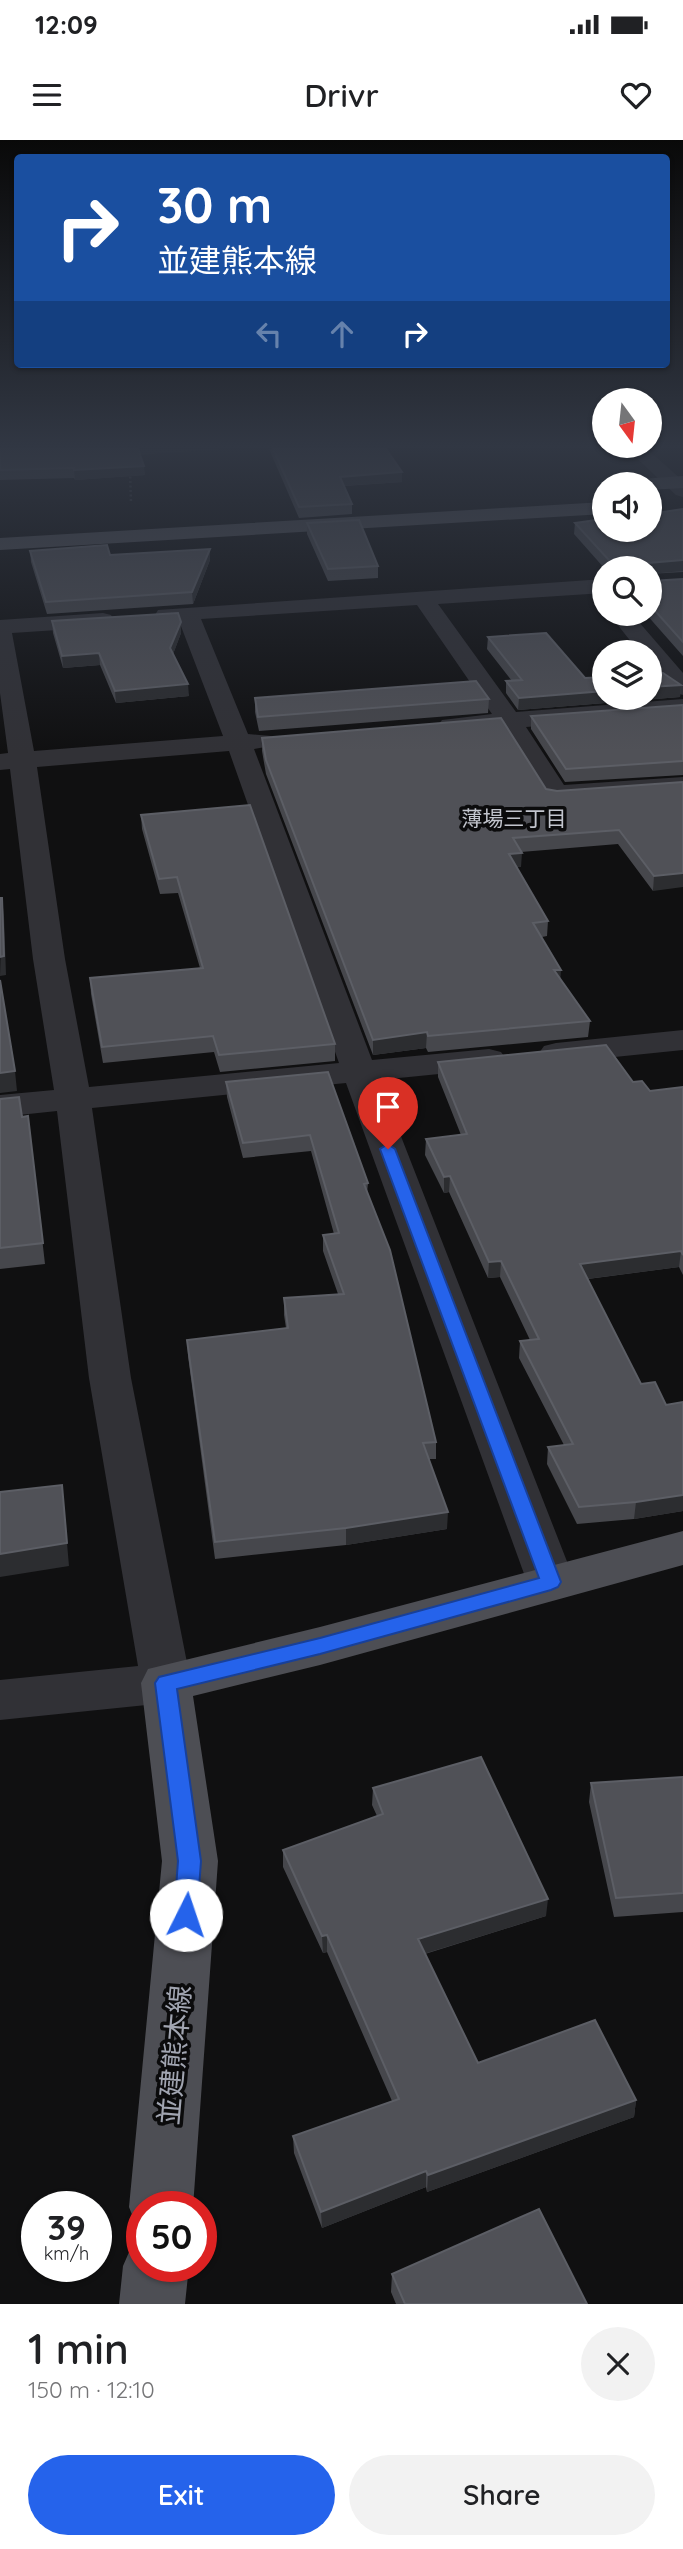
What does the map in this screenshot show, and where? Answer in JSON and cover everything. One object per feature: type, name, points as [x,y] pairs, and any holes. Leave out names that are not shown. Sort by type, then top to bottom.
[{"type":"main road","points":[[166,1683],[320,1646],[683,1548]]},
{"type":"main road","name":"並建熊本線","points":[[163,2191],[190,1861],[166,1683]]},
{"type":"main road","points":[[152,2304],[154,2282]]},
{"type":"street","points":[[148,617],[424,598],[592,590]]},
{"type":"street","points":[[424,598],[509,720],[556,794],[683,785]]},
{"type":"street","points":[[188,614],[239,743],[359,1072],[551,1582]]},
{"type":"street","points":[[0,1700],[166,1683],[110,1378],[73,1098],[11,761],[0,628],[121,618]]},
{"type":"street","points":[[630,626],[683,688]]},
{"type":"street","points":[[428,727],[683,707]]},
{"type":"street","points":[[11,761],[293,738]]},
{"type":"street","points":[[0,1106],[683,1040]]},
{"type":"building","points":[[108,550],[110,555],[210,550],[192,592],[46,602],[30,551]]},
{"type":"building","points":[[319,550],[371,550],[378,566],[328,569]]},
{"type":"building","points":[[600,550],[683,550],[683,560],[662,562],[662,556],[605,556]]},
{"type":"building","points":[[683,579],[683,642],[662,619],[662,580]]},
{"type":"building","points":[[178,613],[181,622],[170,648],[188,684],[115,691],[99,653],[62,656],[52,621]]},
{"type":"building","points":[[546,633],[585,678],[592,678],[592,692],[519,698],[506,681],[522,680],[488,637]]},
{"type":"building","points":[[663,673],[681,685],[662,686]]},
{"type":"building","points":[[476,681],[489,699],[258,717],[255,698]]},
{"type":"building","points":[[683,705],[683,761],[566,769],[531,716],[614,710],[662,710],[662,707]]},
{"type":"building","points":[[501,718],[546,789],[557,791],[683,782],[683,873],[654,876],[619,830],[513,838],[522,853],[509,854],[548,921],[533,923],[561,970],[554,970],[590,1021],[428,1036],[427,1032],[373,1040],[266,760],[262,738]]},
{"type":"building","points":[[250,805],[335,1044],[219,1055],[213,1036],[102,1047],[90,978],[203,968],[177,877],[159,879],[141,815]]},
{"type":"building","points":[[0,898],[4,956],[0,957]]},
{"type":"building","points":[[0,980],[15,1071],[0,1073]]},
{"type":"building","points":[[606,1045],[633,1082],[642,1081],[650,1091],[683,1087],[683,1255],[681,1251],[580,1264],[641,1384],[655,1382],[666,1405],[683,1402],[683,1495],[579,1507],[548,1447],[573,1444],[520,1341],[539,1339],[501,1261],[489,1262],[450,1176],[444,1177],[426,1139],[467,1134],[438,1062]]},
{"type":"building","points":[[328,1072],[368,1183],[364,1184],[390,1250],[436,1442],[423,1443],[448,1512],[346,1528],[215,1542],[187,1340],[288,1328],[284,1298],[344,1294],[323,1235],[339,1233],[310,1135],[243,1143],[226,1082]]},
{"type":"building","points":[[19,1097],[22,1117],[28,1116],[43,1243],[0,1248],[0,1099]]},
{"type":"building","points":[[62,1485],[67,1543],[0,1554],[0,1492]]},
{"type":"building","points":[[481,1757],[548,1899],[418,1939],[478,2063],[595,2020],[636,2100],[428,2175],[426,2171],[321,2212],[293,2136],[399,2099],[327,1935],[322,1936],[283,1850],[383,1814],[373,1788]]},
{"type":"building","points":[[683,1777],[683,1893],[616,1898],[591,1783]]},
{"type":"building","points":[[539,2209],[587,2304],[405,2304],[392,2274]]},
{"type":"district","name":"薄場三丁目","points":[[514,818]]},
{"type":"route","points":[[186,1915],[190,1861],[166,1683],[320,1646],[551,1582],[388,1149]]}]
